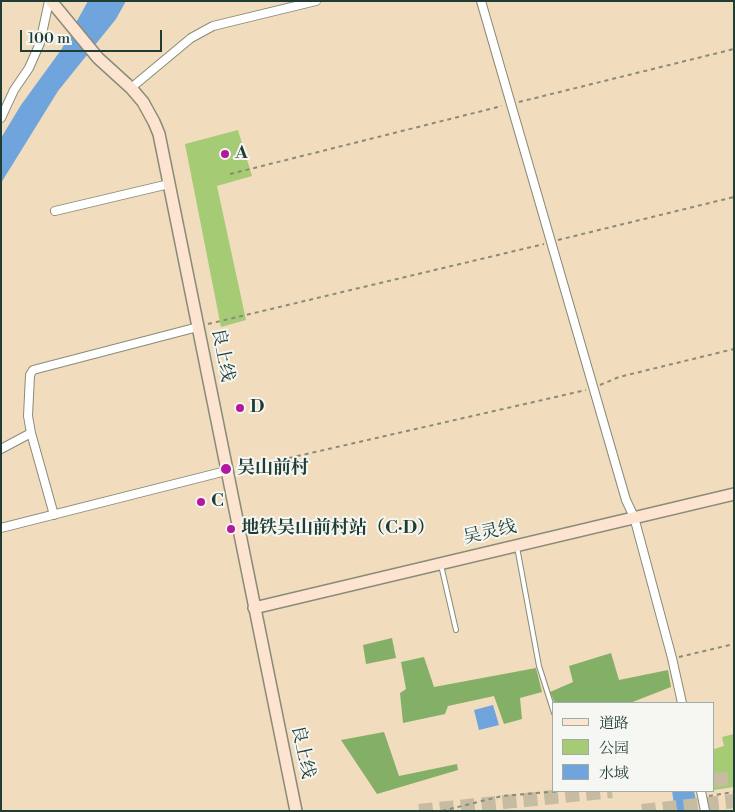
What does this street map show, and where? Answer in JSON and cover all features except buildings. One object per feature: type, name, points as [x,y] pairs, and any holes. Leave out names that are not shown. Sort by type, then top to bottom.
[{"type":"street","name":"良上线","points":[[49,1],[93,52],[143,102],[159,134],[296,811]]},
{"type":"street","points":[[1,118],[14,90],[29,68],[40,43],[49,1]]},
{"type":"street","points":[[131,88],[191,38],[213,26],[316,1]]},
{"type":"street","points":[[480,1],[626,500],[634,517],[672,658],[682,702]]},
{"type":"street","points":[[55,211],[169,184]]},
{"type":"street","points":[[54,515],[28,416],[30,375],[33,370],[198,327]]},
{"type":"street","points":[[1,449],[31,433]]},
{"type":"street","points":[[1,528],[226,470]]},
{"type":"street","name":"吴灵线","points":[[254,608],[734,494]]},
{"type":"street","points":[[701,794],[704,811]]},
{"type":"lane","points":[[517,545],[539,666],[552,707]]},
{"type":"lane","points":[[440,563],[456,630]]},
{"type":"path","points":[[230,174],[734,49]]},
{"type":"path","points":[[198,327],[734,197]]},
{"type":"path","points":[[289,458],[593,388],[619,377],[734,349]]},
{"type":"path","points":[[672,658],[734,644]]},
{"type":"path","points":[[442,811],[502,796],[552,792]]},
{"type":"path","points":[[701,794],[734,792]]},
{"type":"green space","points":[[238,130],[252,176],[217,186],[246,320],[221,327],[185,144]]},
{"type":"green space","points":[[392,638],[396,658],[366,664],[363,645]]},
{"type":"green space","points":[[611,653],[619,680],[668,670],[671,687],[633,702],[555,702],[550,692],[573,682],[569,666]]},
{"type":"green space","points":[[424,657],[434,687],[536,668],[542,692],[520,698],[522,719],[504,724],[494,696],[448,706],[445,714],[403,723],[400,693],[406,689],[401,662]]},
{"type":"green space","points":[[384,732],[399,776],[457,764],[458,770],[377,794],[341,740]]},
{"type":"green space","points":[[734,734],[734,787],[715,790],[715,749],[724,746],[722,737]]},
{"type":"water","points":[[88,1],[126,1],[116,19],[58,91],[1,183],[1,138],[21,105],[61,50]]},
{"type":"water","points":[[493,705],[499,725],[479,730],[474,710]]},
{"type":"water","points":[[672,792],[694,792],[698,810],[675,811]]},
{"type":"tunnel","points":[[715,780],[734,778]]},
{"type":"tunnel","points":[[419,811],[602,792]]},
{"type":"tunnel","points":[[642,811],[734,801]]},
{"type":"place","name":"A","points":[[225,154]]},
{"type":"place","name":"D","points":[[240,408]]},
{"type":"place","name":"吴山前村","points":[[226,469]]},
{"type":"place","name":"C","points":[[201,502]]},
{"type":"place","name":"地铁吴山前村站（C·D）","points":[[231,529]]}]
